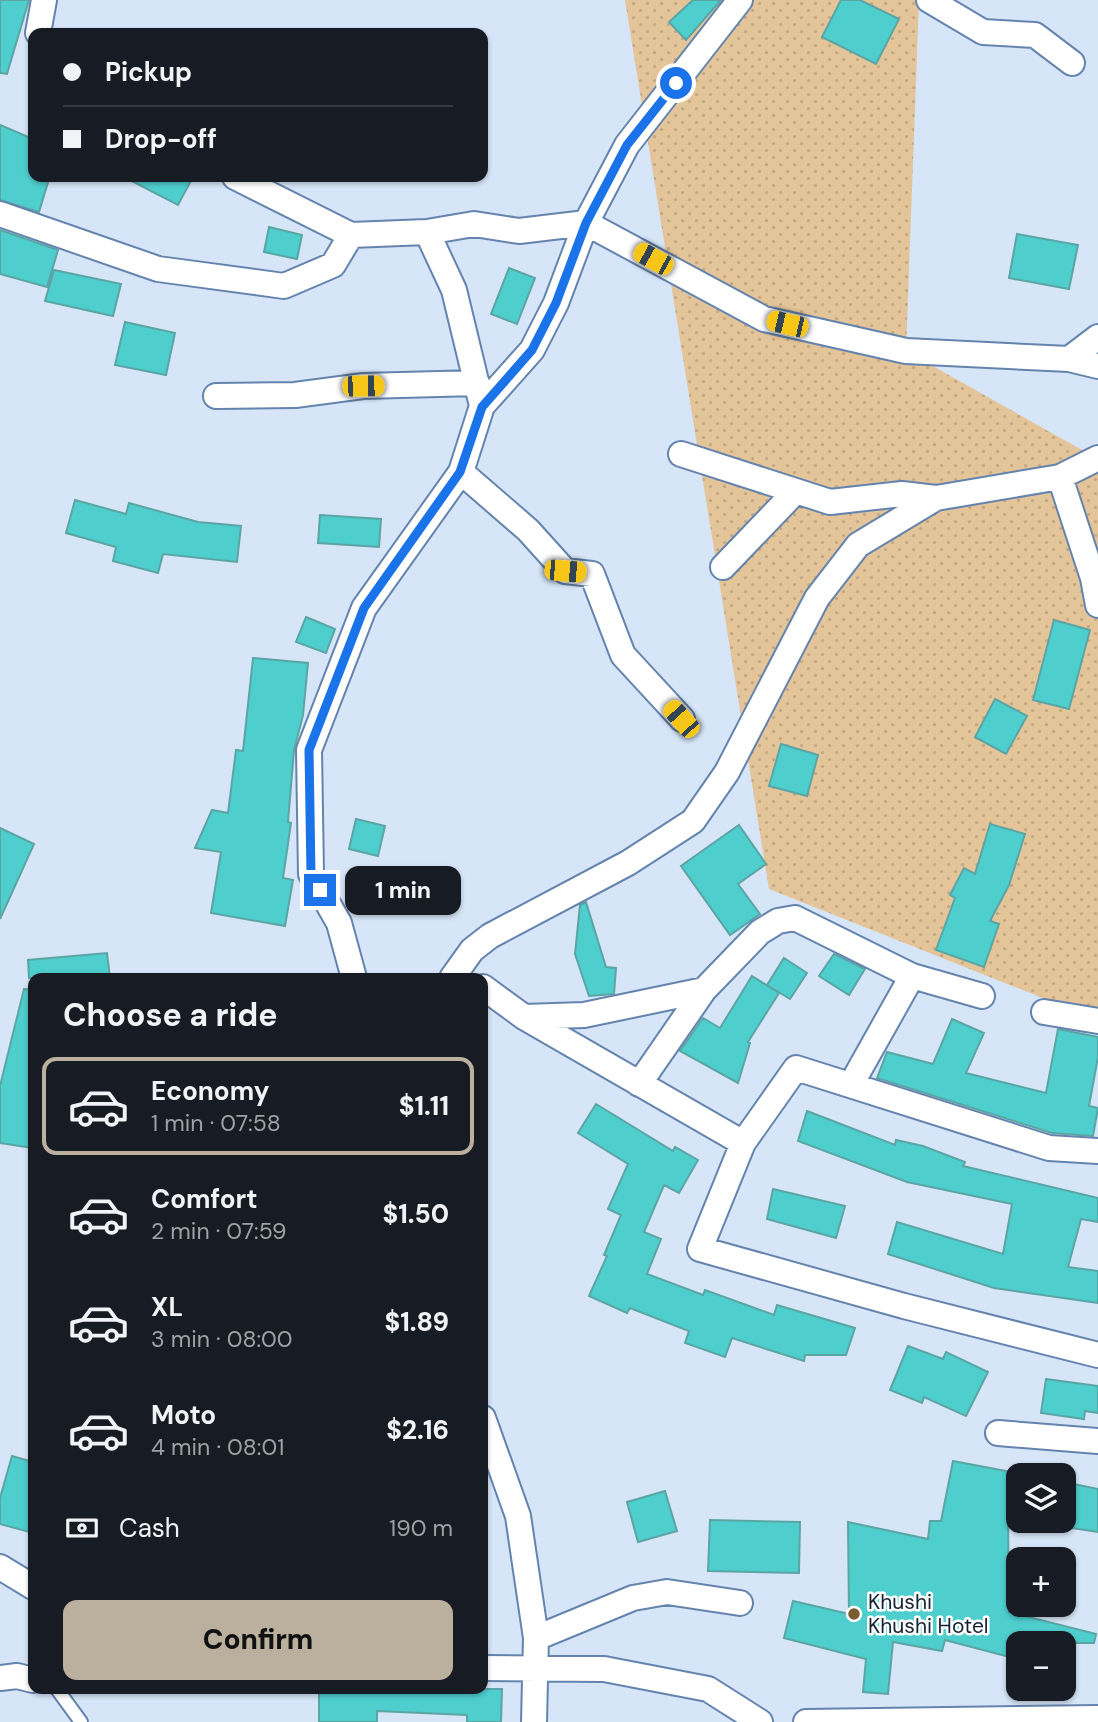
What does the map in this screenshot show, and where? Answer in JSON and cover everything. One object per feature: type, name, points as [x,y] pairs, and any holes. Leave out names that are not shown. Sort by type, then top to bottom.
[{"type":"street","points":[[39,28],[44,0]]},
{"type":"street","points":[[216,396],[295,395],[363,386],[479,395],[532,350],[556,303],[586,223],[627,145],[740,0]]},
{"type":"street","points":[[929,0],[984,32],[1035,35],[1072,63]]},
{"type":"street","points":[[245,182],[351,235],[427,232],[474,224],[519,231],[586,223],[764,319],[906,351],[1069,359],[1098,366]]},
{"type":"street","points":[[0,214],[158,269],[284,286],[333,265],[351,235]]},
{"type":"street","points":[[353,973],[339,923],[311,874],[309,750],[364,608],[460,472],[479,395],[454,290],[427,232]]},
{"type":"street","points":[[1069,359],[1098,337]]},
{"type":"street","points":[[681,454],[830,502],[902,494],[936,498],[1060,477],[1098,458]]},
{"type":"street","points":[[460,472],[528,530],[565,571],[592,574],[623,655],[681,719]]},
{"type":"street","points":[[1060,477],[1093,578],[1098,605]]},
{"type":"street","points":[[723,567],[795,492]]},
{"type":"street","points":[[462,973],[472,950],[490,936],[628,863],[693,821],[727,772],[817,598],[858,545],[936,498]]},
{"type":"street","points":[[639,1084],[704,990],[760,932],[778,922],[795,918],[912,976],[982,996]]},
{"type":"street","points":[[854,1086],[857,1074],[912,976]]},
{"type":"street","points":[[524,1017],[584,1015],[704,990]]},
{"type":"street","points":[[488,991],[524,1017],[743,1143]]},
{"type":"street","points":[[1044,1012],[1098,1021]]},
{"type":"street","points":[[1098,1151],[1049,1148],[796,1068],[743,1143],[700,1249],[904,1306],[1098,1355]]},
{"type":"street","points":[[488,1432],[518,1516],[536,1638],[534,1722]]},
{"type":"street","points":[[998,1433],[1098,1441]]},
{"type":"street","points":[[0,1567],[28,1584]]},
{"type":"street","points":[[536,1638],[633,1598],[667,1592],[740,1604]]},
{"type":"street","points":[[488,1668],[604,1668],[708,1689],[760,1722]]},
{"type":"street","points":[[0,1678],[17,1676],[28,1679]]},
{"type":"street","points":[[806,1722],[1098,1718]]},
{"type":"lane","points":[[61,1694],[81,1722]]},
{"type":"shaded area","points":[[625,0],[919,0],[906,351],[1098,459],[1098,1020],[769,889]]},
{"type":"building","points":[[0,0],[29,0],[7,74],[0,73]]},
{"type":"building","points":[[693,0],[721,0],[686,40],[669,22]]},
{"type":"building","points":[[841,0],[860,0],[899,19],[876,64],[822,37]]},
{"type":"building","points":[[0,125],[28,137],[28,182],[48,182],[39,212],[0,200]]},
{"type":"building","points":[[134,182],[190,182],[178,205]]},
{"type":"building","points":[[269,227],[302,235],[297,259],[264,252]]},
{"type":"building","points":[[0,230],[58,250],[47,287],[0,274]]},
{"type":"building","points":[[1017,234],[1078,245],[1069,289],[1009,278]]},
{"type":"building","points":[[509,268],[535,278],[517,324],[491,314]]},
{"type":"building","points":[[54,270],[121,284],[113,316],[45,301]]},
{"type":"building","points":[[125,322],[175,333],[166,375],[115,365]]},
{"type":"building","points":[[75,500],[126,514],[129,503],[198,522],[241,526],[237,562],[163,554],[158,573],[113,561],[116,547],[66,533]]},
{"type":"building","points":[[320,515],[381,519],[379,547],[318,543]]},
{"type":"building","points":[[306,617],[335,629],[326,653],[296,642]]},
{"type":"building","points":[[1054,620],[1090,630],[1069,709],[1033,700]]},
{"type":"building","points":[[253,658],[308,663],[303,715],[294,750],[288,822],[291,823],[283,878],[293,880],[285,926],[211,913],[221,852],[195,848],[212,810],[228,813],[236,750],[243,751]]},
{"type":"building","points":[[995,699],[1027,716],[1006,754],[975,737]]},
{"type":"building","points":[[781,744],[818,755],[807,796],[769,786]]},
{"type":"building","points":[[356,819],[385,826],[378,856],[349,849]]},
{"type":"building","points":[[990,824],[1025,834],[1009,885],[990,921],[999,924],[984,967],[936,950],[955,898],[950,895],[964,868],[975,874]]},
{"type":"building","points":[[739,825],[766,864],[738,884],[760,914],[730,935],[681,866]]},
{"type":"building","points":[[0,828],[34,844],[0,919]]},
{"type":"building","points":[[586,902],[606,967],[616,968],[614,994],[589,996],[575,954],[580,905]]},
{"type":"building","points":[[107,953],[109,973],[29,973],[28,960]]},
{"type":"building","points":[[834,954],[865,969],[849,995],[819,976]]},
{"type":"building","points":[[784,958],[807,973],[790,999],[767,985]]},
{"type":"building","points":[[752,976],[779,993],[748,1042],[750,1043],[738,1083],[680,1051],[703,1018],[720,1028]]},
{"type":"building","points":[[24,989],[28,989],[28,1147],[0,1143],[0,1086]]},
{"type":"building","points":[[952,1019],[984,1033],[966,1073],[1046,1093],[1058,1029],[1098,1037],[1098,1057],[1089,1106],[1098,1108],[1093,1136],[1052,1133],[877,1078],[887,1052],[933,1064]]},
{"type":"building","points":[[596,1104],[673,1151],[675,1147],[698,1160],[679,1193],[664,1185],[644,1232],[661,1239],[647,1274],[703,1295],[705,1290],[774,1315],[777,1305],[855,1328],[846,1355],[805,1355],[804,1361],[732,1338],[725,1357],[685,1343],[689,1331],[630,1308],[627,1313],[589,1296],[621,1215],[608,1209],[628,1164],[578,1133]]},
{"type":"building","points":[[807,1111],[895,1145],[896,1140],[923,1146],[965,1162],[963,1166],[1098,1198],[1098,1222],[1081,1219],[1068,1267],[1098,1271],[1098,1303],[994,1288],[888,1254],[897,1222],[1003,1254],[1012,1204],[907,1182],[798,1141]]},
{"type":"building","points":[[773,1189],[845,1206],[836,1238],[767,1219]]},
{"type":"building","points":[[908,1346],[943,1359],[946,1352],[988,1372],[966,1416],[924,1397],[922,1403],[890,1390]]},
{"type":"building","points":[[1046,1379],[1098,1386],[1098,1413],[1085,1411],[1084,1419],[1041,1413]]},
{"type":"building","points":[[12,1456],[28,1461],[28,1532],[0,1524],[0,1498]]},
{"type":"building","points":[[953,1461],[1006,1471],[1008,1547],[1006,1547],[1006,1617],[1029,1617],[1096,1634],[1094,1643],[1076,1643],[1076,1631],[1006,1631],[1006,1656],[945,1640],[942,1651],[893,1642],[888,1694],[863,1692],[866,1659],[784,1638],[793,1601],[849,1614],[848,1522],[928,1539],[930,1521],[941,1521]]},
{"type":"building","points":[[1076,1484],[1098,1489],[1098,1532],[1076,1529]]},
{"type":"building","points":[[665,1491],[677,1531],[638,1542],[627,1502]]},
{"type":"building","points":[[710,1520],[800,1522],[799,1573],[708,1571]]},
{"type":"building","points":[[488,1689],[502,1689],[501,1722],[467,1722],[467,1715],[377,1711],[377,1722],[319,1722],[319,1694],[488,1694]]},
{"type":"place","name":"Khushi Khushi Hotel","points":[[854,1614]]},
{"type":"route","points":[[320,890],[311,874],[309,750],[364,608],[460,472],[482,407],[532,350],[556,303],[586,223],[627,145],[676,83]]}]
